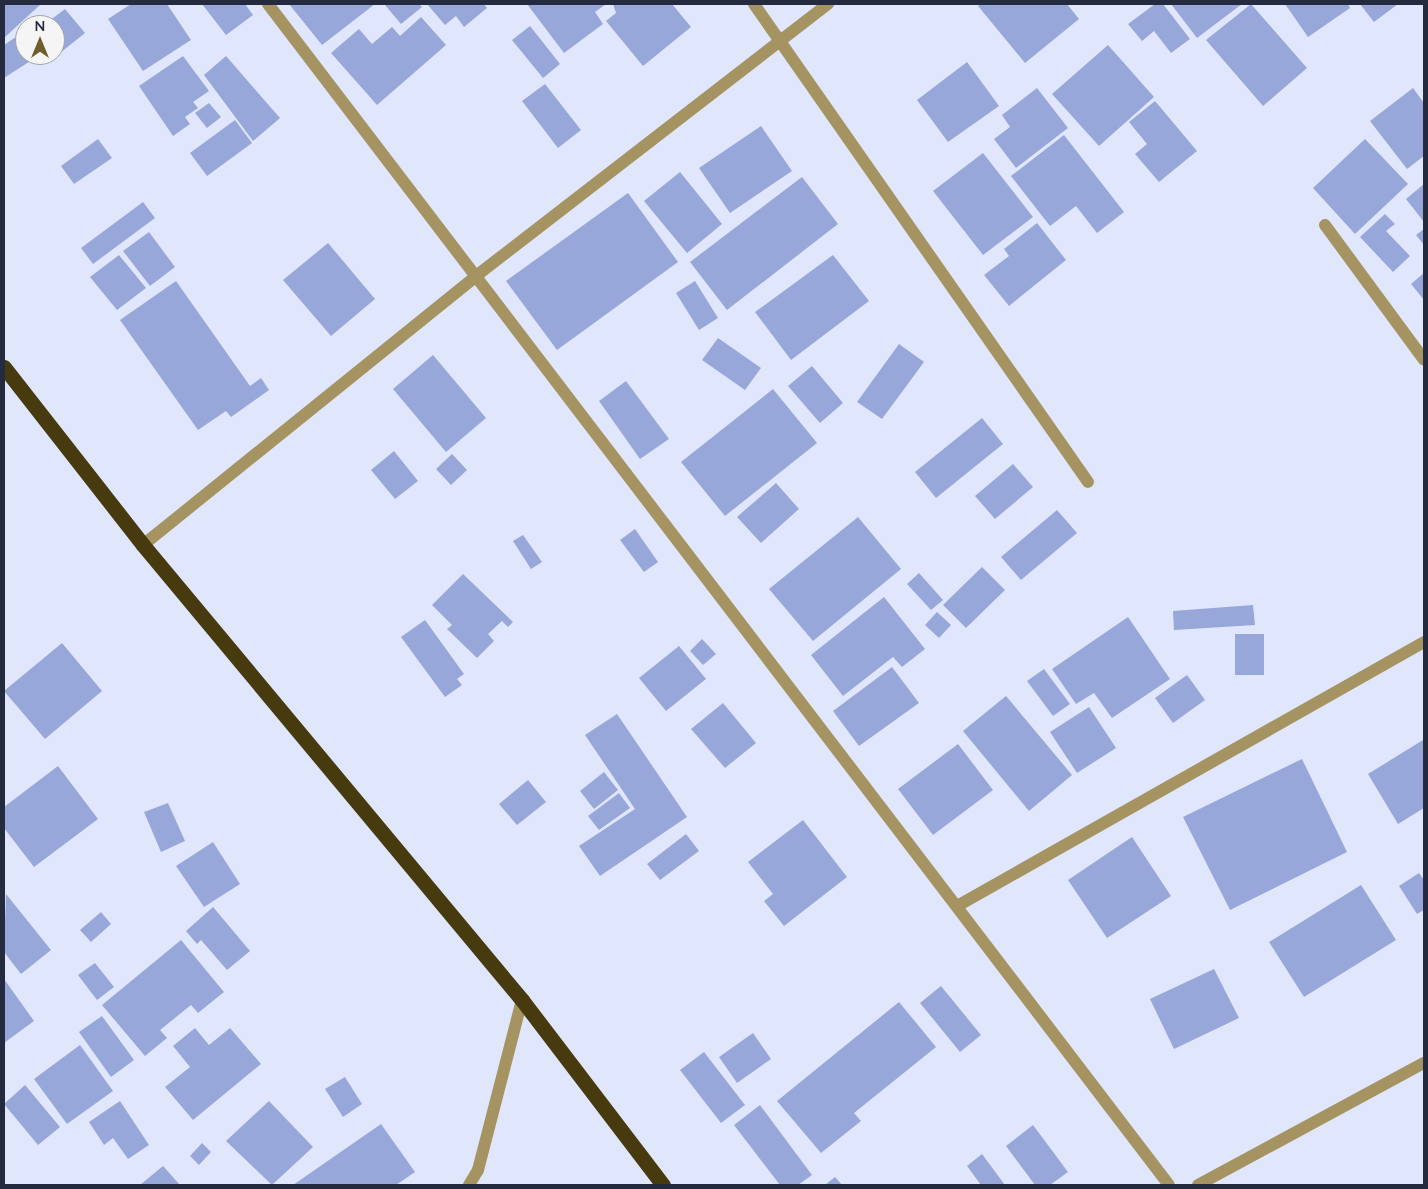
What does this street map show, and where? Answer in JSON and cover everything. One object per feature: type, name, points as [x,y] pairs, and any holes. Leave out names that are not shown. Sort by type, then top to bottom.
[{"type":"highway","points":[[4,367],[143,545],[522,1000],[663,1185]]},
{"type":"street","points":[[268,4],[959,905],[1169,1185]]},
{"type":"street","points":[[754,4],[1088,482]]},
{"type":"street","points":[[143,545],[476,276],[780,39],[828,4]]},
{"type":"street","points":[[1325,225],[1424,360]]},
{"type":"street","points":[[959,905],[1424,642]]},
{"type":"street","points":[[469,1185],[478,1170],[522,1000]]},
{"type":"street","points":[[1198,1185],[1424,1063]]},
{"type":"building","points":[[4,4],[41,4],[29,15],[15,15],[15,28],[4,38]]},
{"type":"building","points":[[131,4],[167,4],[191,40],[143,71],[108,19]]},
{"type":"building","points":[[202,4],[245,4],[253,15],[226,35]]},
{"type":"building","points":[[289,4],[375,4],[322,45]]},
{"type":"building","points":[[419,4],[422,7],[401,24],[385,5]]},
{"type":"building","points":[[427,4],[484,4],[487,8],[464,27],[456,16],[445,25]]},
{"type":"building","points":[[527,4],[606,4],[595,12],[603,24],[564,53]]},
{"type":"building","points":[[613,4],[672,4],[691,27],[643,66],[606,21],[616,13]]},
{"type":"building","points":[[981,4],[1067,4],[1079,19],[1025,63],[978,6]]},
{"type":"building","points":[[1155,4],[1163,4],[1190,39],[1171,53],[1154,31],[1142,41],[1128,24]]},
{"type":"building","points":[[1171,4],[1242,4],[1197,38]]},
{"type":"building","points":[[1251,4],[1307,68],[1263,106],[1206,40]]},
{"type":"building","points":[[1285,4],[1348,4],[1350,8],[1308,37]]},
{"type":"building","points":[[1360,4],[1398,4],[1374,22]]},
{"type":"building","points":[[65,9],[85,33],[65,49],[65,15],[57,15]]},
{"type":"building","points":[[421,17],[446,45],[377,105],[331,53],[359,29],[372,44],[392,27],[400,36]]},
{"type":"building","points":[[530,26],[560,64],[543,78],[512,40]]},
{"type":"building","points":[[15,38],[15,65],[24,65],[4,78],[4,45]]},
{"type":"building","points":[[1108,45],[1154,97],[1099,146],[1052,94]]},
{"type":"building","points":[[183,56],[209,91],[193,102],[198,108],[185,117],[190,124],[173,136],[139,86]]},
{"type":"building","points":[[226,56],[280,118],[253,141],[204,75]]},
{"type":"building","points":[[967,62],[999,106],[948,142],[917,100]]},
{"type":"building","points":[[545,84],[581,130],[558,148],[522,101]]},
{"type":"building","points":[[1037,88],[1068,128],[1016,168],[994,139],[1010,127],[1002,115]]},
{"type":"building","points":[[1413,88],[1424,103],[1424,156],[1407,169],[1370,121]]},
{"type":"building","points":[[1155,101],[1197,151],[1159,182],[1135,154],[1147,144],[1129,122]]},
{"type":"building","points":[[209,103],[221,117],[207,128],[195,113]]},
{"type":"building","points":[[235,120],[252,143],[207,176],[190,153]]},
{"type":"building","points":[[761,126],[792,171],[730,213],[699,168]]},
{"type":"building","points":[[1064,135],[1124,212],[1097,233],[1076,206],[1050,226],[1011,176]]},
{"type":"building","points":[[98,139],[112,158],[74,184],[61,166]]},
{"type":"building","points":[[1365,139],[1408,184],[1355,234],[1313,188]]},
{"type":"building","points":[[983,153],[1033,217],[983,255],[933,191]]},
{"type":"building","points":[[680,172],[722,224],[687,253],[644,201]]},
{"type":"building","points":[[802,177],[838,224],[727,310],[690,262]]},
{"type":"building","points":[[1424,184],[1424,222],[1406,199]]},
{"type":"building","points":[[628,193],[678,262],[557,350],[506,281]]},
{"type":"building","points":[[143,202],[155,218],[93,264],[81,248]]},
{"type":"building","points":[[1385,214],[1395,224],[1386,231],[1410,256],[1393,272],[1360,237]]},
{"type":"building","points":[[1037,223],[1066,260],[1009,306],[984,275],[1009,256],[1004,249]]},
{"type":"building","points":[[1424,229],[1424,245],[1416,235]]},
{"type":"building","points":[[149,232],[175,267],[150,286],[123,251]]},
{"type":"building","points":[[328,243],[375,299],[331,336],[283,280]]},
{"type":"building","points":[[119,255],[146,288],[117,310],[90,277]]},
{"type":"building","points":[[833,255],[869,301],[791,360],[755,312]]},
{"type":"building","points":[[1424,273],[1424,300],[1411,284]]},
{"type":"building","points":[[176,281],[250,386],[261,378],[269,390],[231,417],[226,411],[198,430],[120,320]]},
{"type":"building","points":[[695,281],[718,318],[699,330],[676,293]]},
{"type":"building","points":[[718,338],[761,368],[745,390],[702,360]]},
{"type":"building","points":[[899,344],[924,362],[882,419],[857,402]]},
{"type":"building","points":[[433,355],[486,418],[446,452],[393,389]]},
{"type":"building","points":[[812,366],[843,403],[820,423],[788,386]]},
{"type":"building","points":[[626,381],[669,439],[640,459],[599,401]]},
{"type":"building","points":[[773,389],[817,443],[725,516],[681,462]]},
{"type":"building","points":[[982,418],[1003,444],[936,498],[915,472]]},
{"type":"building","points":[[394,451],[418,481],[395,499],[371,470]]},
{"type":"building","points":[[452,454],[467,470],[451,485],[436,469]]},
{"type":"building","points":[[1013,464],[1033,487],[995,519],[975,496]]},
{"type":"building","points":[[776,483],[799,509],[761,543],[737,517]]},
{"type":"building","points":[[1057,510],[1077,533],[1021,580],[1001,557]]},
{"type":"building","points":[[858,517],[901,569],[813,641],[769,589]]},
{"type":"building","points":[[635,529],[658,562],[644,572],[620,540]]},
{"type":"building","points":[[523,535],[542,562],[531,569],[513,541]]},
{"type":"building","points":[[982,567],[1005,590],[966,628],[943,605]]},
{"type":"building","points":[[919,573],[943,600],[931,610],[907,584]]},
{"type":"building","points":[[463,574],[513,622],[508,627],[502,621],[488,634],[494,641],[477,658],[447,629],[452,625],[432,605]]},
{"type":"building","points":[[884,597],[925,649],[902,667],[893,657],[843,696],[811,655]]},
{"type":"building","points":[[1253,605],[1255,625],[1174,630],[1173,611]]},
{"type":"building","points":[[937,612],[951,625],[939,638],[925,625]]},
{"type":"building","points":[[1128,617],[1170,679],[1112,718],[1094,693],[1076,704],[1052,669]]},
{"type":"building","points":[[425,620],[464,674],[457,679],[462,685],[445,697],[401,637]]},
{"type":"building","points":[[1235,634],[1264,634],[1264,675],[1235,675]]},
{"type":"building","points":[[702,639],[716,654],[703,665],[690,651]]},
{"type":"building","points":[[62,643],[102,691],[45,739],[4,691]]},
{"type":"building","points":[[679,646],[706,679],[666,711],[639,678]]},
{"type":"building","points":[[892,667],[919,703],[859,746],[833,711]]},
{"type":"building","points":[[1044,669],[1070,704],[1053,716],[1027,681]]},
{"type":"building","points":[[1187,675],[1205,700],[1173,723],[1155,698]]},
{"type":"building","points":[[1006,696],[1072,775],[1029,811],[963,731]]},
{"type":"building","points":[[723,703],[756,743],[725,768],[691,729]]},
{"type":"building","points":[[1089,707],[1116,748],[1077,773],[1050,732]]},
{"type":"building","points":[[617,714],[687,817],[600,876],[579,846],[635,809],[585,735]]},
{"type":"building","points":[[1423,740],[1424,808],[1398,824],[1368,774]]},
{"type":"building","points":[[958,744],[993,790],[933,835],[898,789]]},
{"type":"building","points":[[1302,759],[1347,852],[1230,910],[1183,817]]},
{"type":"building","points":[[58,766],[98,819],[34,867],[4,828],[4,807]]},
{"type":"building","points":[[604,772],[618,790],[594,809],[580,791]]},
{"type":"building","points":[[528,780],[546,802],[517,825],[499,804]]},
{"type":"building","points":[[619,793],[630,808],[599,830],[588,816]]},
{"type":"building","points":[[168,803],[185,841],[161,852],[144,812]]},
{"type":"building","points":[[803,820],[847,877],[784,926],[764,901],[773,894],[748,862]]},
{"type":"building","points":[[686,834],[699,851],[660,880],[647,864]]},
{"type":"building","points":[[1132,837],[1171,896],[1107,938],[1068,880]]},
{"type":"building","points":[[213,842],[240,884],[204,907],[176,866]]},
{"type":"building","points":[[1419,873],[1424,880],[1424,910],[1417,914],[1399,886]]},
{"type":"building","points":[[1361,885],[1396,940],[1304,997],[1269,942]]},
{"type":"building","points":[[6,894],[51,950],[21,974],[4,952]]},
{"type":"building","points":[[213,907],[250,951],[227,970],[201,940],[197,944],[186,931]]},
{"type":"building","points":[[101,912],[111,924],[91,942],[80,930]]},
{"type":"building","points":[[181,940],[224,992],[198,1013],[191,1005],[160,1030],[167,1038],[145,1056],[102,1005]]},
{"type":"building","points":[[95,963],[114,987],[97,1000],[78,975]]},
{"type":"building","points":[[1214,969],[1239,1018],[1174,1049],[1150,999]]},
{"type":"building","points":[[4,979],[34,1021],[4,1043]]},
{"type":"building","points":[[941,986],[981,1035],[960,1052],[920,1003]]},
{"type":"building","points":[[899,1002],[936,1047],[854,1113],[861,1121],[821,1153],[777,1101]]},
{"type":"building","points":[[102,1016],[134,1060],[111,1077],[79,1032]]},
{"type":"building","points":[[195,1028],[209,1045],[230,1028],[261,1064],[193,1120],[165,1087],[190,1067],[173,1046]]},
{"type":"building","points":[[753,1033],[771,1059],[737,1083],[719,1057]]},
{"type":"building","points":[[80,1045],[113,1091],[67,1124],[34,1079]]},
{"type":"building","points":[[704,1052],[745,1105],[721,1123],[680,1070]]},
{"type":"building","points":[[345,1077],[362,1104],[343,1117],[325,1089]]},
{"type":"building","points":[[25,1085],[60,1127],[38,1145],[4,1104]]},
{"type":"building","points":[[120,1101],[149,1145],[128,1159],[113,1138],[104,1145],[89,1122]]},
{"type":"building","points":[[269,1101],[313,1147],[272,1185],[226,1141]]},
{"type":"building","points":[[760,1105],[812,1175],[798,1185],[780,1185],[734,1125]]},
{"type":"building","points":[[381,1124],[415,1172],[396,1185],[293,1185]]},
{"type":"building","points":[[1033,1125],[1068,1172],[1050,1185],[1035,1185],[1006,1146]]},
{"type":"building","points":[[202,1143],[211,1152],[199,1165],[190,1156]]},
{"type":"building","points":[[982,1154],[1005,1185],[981,1185],[967,1166]]},
{"type":"building","points":[[163,1166],[180,1185],[140,1185]]},
{"type":"building","points":[[835,1177],[842,1185],[825,1185]]}]
